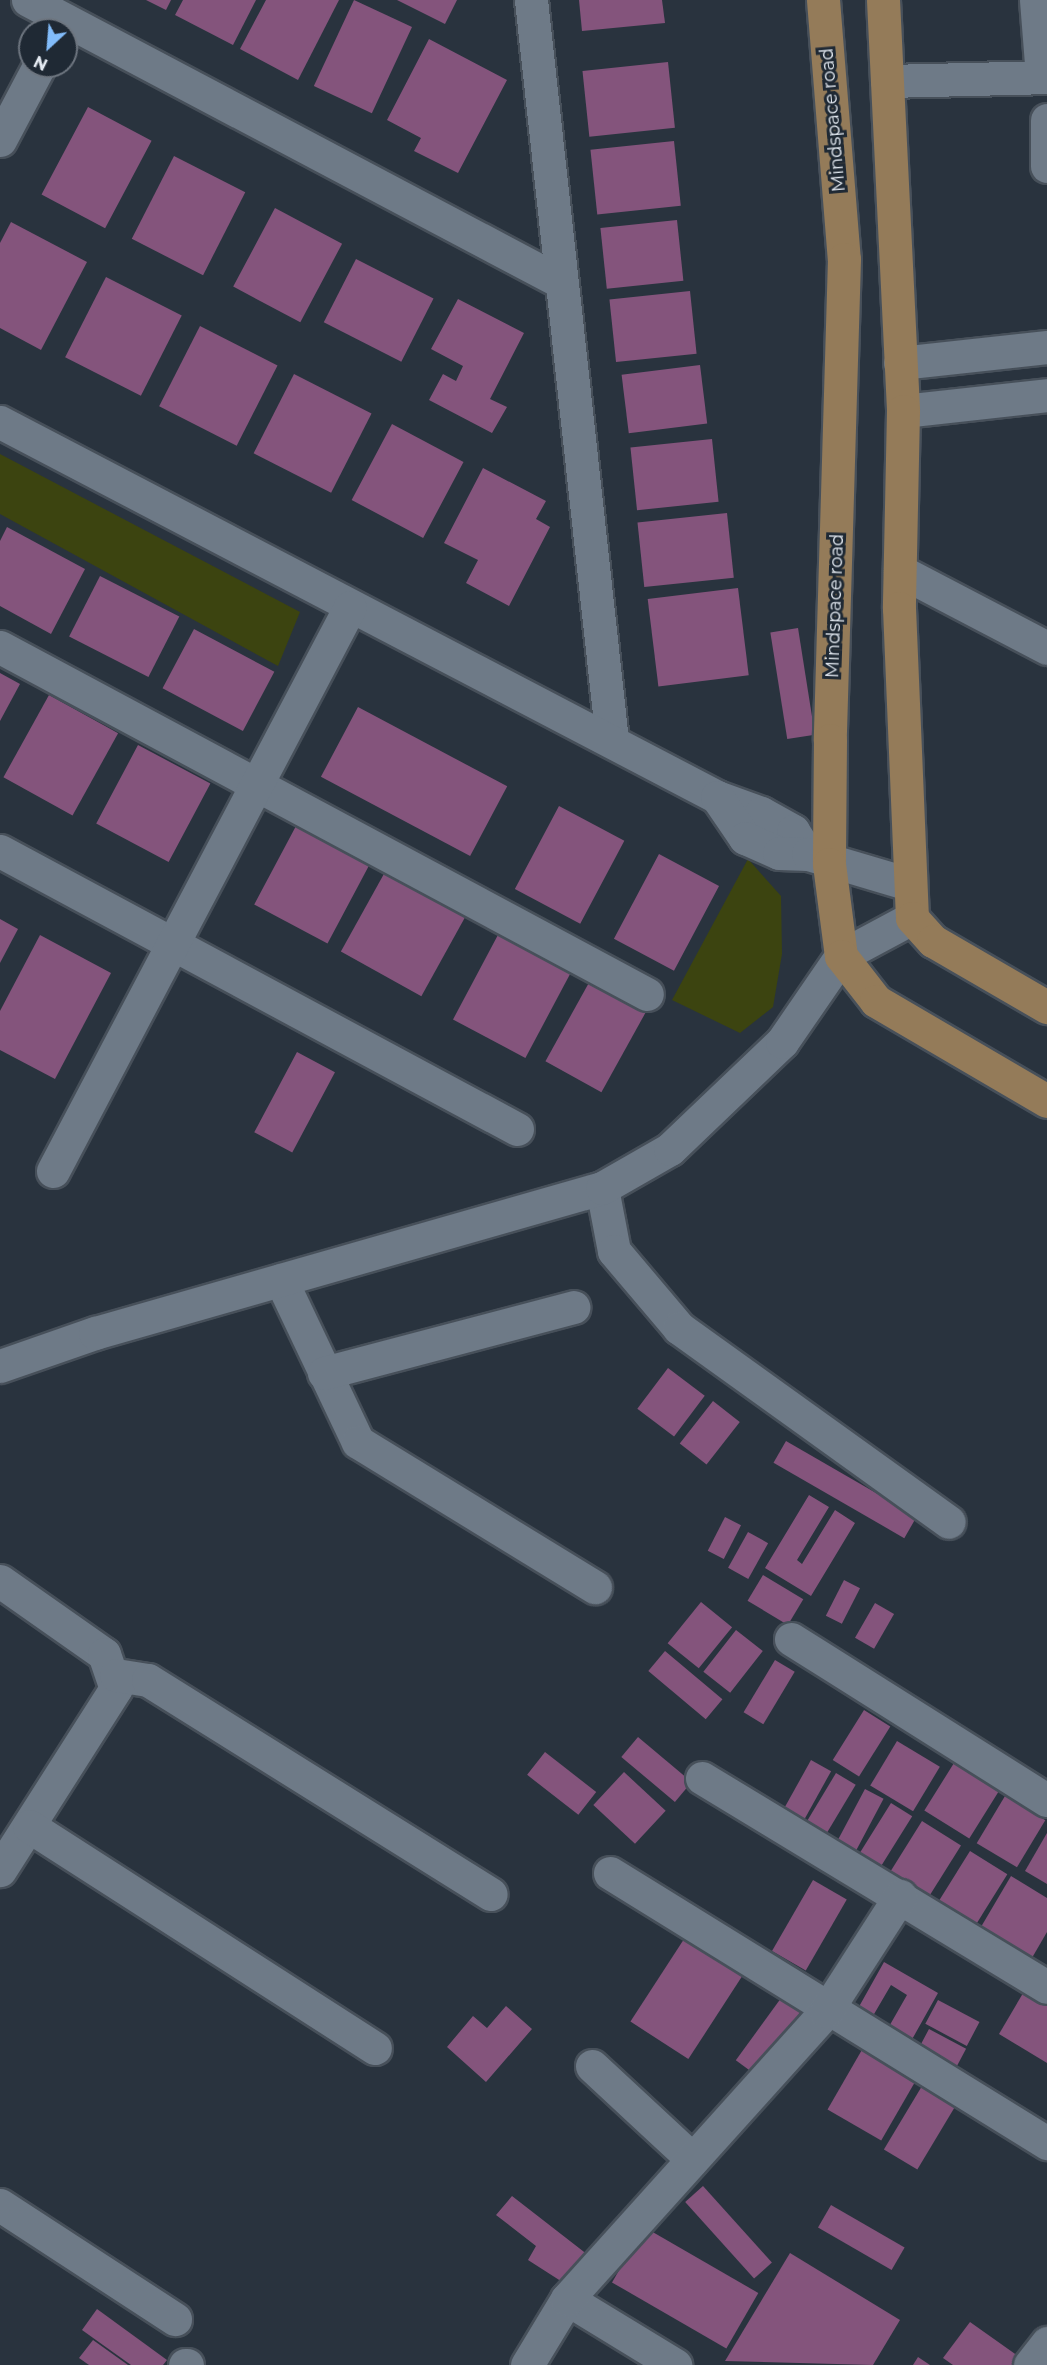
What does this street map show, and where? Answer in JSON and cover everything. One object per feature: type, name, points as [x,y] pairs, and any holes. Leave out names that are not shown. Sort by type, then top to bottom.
[{"type":"main road","name":"Mindspace road","points":[[823,0],[844,259],[819,859],[841,956]]},
{"type":"main road","points":[[883,0],[903,411],[900,571],[909,884],[912,918],[933,941],[1047,1007]]},
{"type":"main road","points":[[841,956],[876,1001],[1047,1101]]},
{"type":"street","points":[[27,0],[52,18]]},
{"type":"street","points":[[531,0],[612,741]]},
{"type":"street","points":[[887,81],[1045,77],[1036,0]]},
{"type":"street","points":[[78,33],[561,282]]},
{"type":"street","points":[[0,140],[33,78]]},
{"type":"street","points":[[1047,120],[1047,166]]},
{"type":"street","points":[[900,363],[1047,348]]},
{"type":"street","points":[[903,411],[1047,395]]},
{"type":"street","points":[[0,422],[350,608],[717,797],[792,831],[819,859],[909,884]]},
{"type":"street","points":[[900,571],[1047,648]]},
{"type":"street","points":[[52,1172],[175,945],[350,608]]},
{"type":"street","points":[[0,647],[647,994]]},
{"type":"street","points":[[0,851],[518,1129]]},
{"type":"street","points":[[0,1366],[281,1280],[602,1188],[670,1149],[783,1042],[841,956],[912,918]]},
{"type":"street","points":[[602,1188],[614,1251],[679,1328],[949,1522]]},
{"type":"street","points":[[281,1280],[346,1425],[370,1452],[595,1587]]},
{"type":"street","points":[[324,1373],[573,1307]]},
{"type":"street","points":[[0,1581],[85,1638],[104,1654],[116,1675],[115,1696],[0,1870]]},
{"type":"street","points":[[791,1639],[1047,1800]]},
{"type":"street","points":[[116,1675],[148,1680],[491,1894]]},
{"type":"street","points":[[702,1778],[900,1896],[1043,1976]]},
{"type":"street","points":[[29,1826],[375,2048]]},
{"type":"street","points":[[610,1874],[826,2011],[1047,2143]]},
{"type":"street","points":[[526,2365],[567,2299],[826,2011],[900,1896]]},
{"type":"street","points":[[592,2066],[692,2159]]},
{"type":"street","points":[[0,2205],[175,2319]]},
{"type":"street","points":[[567,2299],[675,2365]]},
{"type":"green space","points":[[0,454],[300,612],[278,666],[0,514]]},
{"type":"green space","points":[[748,859],[781,896],[782,954],[773,1007],[740,1033],[672,1000]]},
{"type":"building","points":[[146,0],[171,0],[166,10]]},
{"type":"building","points":[[183,0],[256,0],[233,45],[175,15]]},
{"type":"building","points":[[266,0],[339,0],[298,80],[240,49]]},
{"type":"building","points":[[354,0],[412,27],[372,113],[314,86]]},
{"type":"building","points":[[397,0],[457,0],[445,24]]},
{"type":"building","points":[[579,0],[662,0],[665,23],[582,31]]},
{"type":"building","points":[[429,39],[507,80],[458,173],[414,151],[421,138],[387,120]]},
{"type":"building","points":[[668,62],[675,128],[589,137],[582,71]]},
{"type":"building","points":[[88,107],[152,141],[105,228],[42,194]]},
{"type":"building","points":[[674,141],[681,206],[597,214],[590,150]]},
{"type":"building","points":[[174,156],[245,192],[203,275],[132,239]]},
{"type":"building","points":[[275,208],[342,244],[300,322],[233,287]]},
{"type":"building","points":[[677,220],[683,281],[607,289],[600,228]]},
{"type":"building","points":[[11,222],[87,262],[41,350],[0,328],[0,243]]},
{"type":"building","points":[[356,259],[434,298],[401,362],[324,322]]},
{"type":"building","points":[[106,277],[182,316],[141,396],[65,357]]},
{"type":"building","points":[[690,291],[697,354],[616,362],[609,299]]},
{"type":"building","points":[[458,299],[524,333],[490,399],[507,407],[492,433],[429,400],[443,374],[456,381],[463,366],[431,349]]},
{"type":"building","points":[[200,326],[278,365],[237,446],[159,406]]},
{"type":"building","points":[[700,365],[707,424],[629,433],[622,375]]},
{"type":"building","points":[[294,374],[372,413],[331,493],[254,453]]},
{"type":"building","points":[[392,424],[464,462],[423,538],[352,500]]},
{"type":"building","points":[[712,439],[719,502],[637,510],[630,448]]},
{"type":"building","points":[[483,468],[546,501],[536,519],[550,527],[509,606],[466,583],[478,560],[444,543]]},
{"type":"building","points":[[727,513],[734,578],[644,587],[637,522]]},
{"type":"building","points":[[7,527],[85,569],[51,634],[0,606],[0,541]]},
{"type":"building","points":[[100,576],[179,616],[148,677],[69,637]]},
{"type":"building","points":[[738,588],[749,675],[658,686],[648,599]]},
{"type":"building","points":[[798,628],[815,735],[787,739],[770,632]]},
{"type":"building","points":[[194,629],[274,672],[243,731],[163,688]]},
{"type":"building","points":[[0,673],[20,684],[0,721]]},
{"type":"building","points":[[49,695],[118,733],[73,816],[3,777]]},
{"type":"building","points":[[358,707],[507,786],[470,856],[321,777]]},
{"type":"building","points":[[138,745],[210,783],[169,862],[96,824]]},
{"type":"building","points":[[559,806],[624,841],[580,924],[515,889]]},
{"type":"building","points":[[296,826],[369,865],[328,944],[254,905]]},
{"type":"building","points":[[659,854],[719,886],[674,971],[614,939]]},
{"type":"building","points":[[385,872],[465,917],[421,996],[341,952]]},
{"type":"building","points":[[0,919],[18,929],[0,963]]},
{"type":"building","points":[[499,933],[571,971],[525,1058],[453,1020]]},
{"type":"building","points":[[40,935],[111,973],[55,1079],[0,1050],[0,1011]]},
{"type":"building","points":[[591,979],[647,1010],[601,1092],[545,1061]]},
{"type":"building","points":[[297,1052],[335,1072],[292,1153],[254,1132]]},
{"type":"building","points":[[668,1368],[705,1396],[674,1436],[637,1409]]},
{"type":"building","points":[[713,1401],[740,1422],[707,1464],[680,1444]]},
{"type":"building","points":[[786,1441],[917,1516],[904,1538],[774,1463]]},
{"type":"building","points":[[809,1495],[829,1507],[797,1560],[802,1564],[835,1510],[855,1523],[811,1596],[765,1568]]},
{"type":"building","points":[[725,1517],[741,1525],[724,1559],[708,1551]]},
{"type":"building","points":[[748,1532],[768,1543],[748,1579],[728,1568]]},
{"type":"building","points":[[763,1575],[803,1599],[788,1625],[748,1601]]},
{"type":"building","points":[[844,1580],[860,1588],[842,1624],[826,1616]]},
{"type":"building","points":[[701,1602],[732,1627],[699,1668],[668,1643]]},
{"type":"building","points":[[875,1603],[894,1614],[874,1649],[855,1638]]},
{"type":"building","points":[[736,1630],[763,1651],[730,1693],[703,1672]]},
{"type":"building","points":[[665,1651],[722,1699],[706,1719],[648,1671]]},
{"type":"building","points":[[775,1660],[795,1672],[763,1724],[744,1712]]},
{"type":"building","points":[[864,1710],[890,1726],[859,1776],[833,1760]]},
{"type":"building","points":[[638,1737],[692,1782],[675,1802],[621,1757]]},
{"type":"building","points":[[897,1741],[940,1767],[913,1811],[870,1786]]},
{"type":"building","points":[[545,1752],[596,1792],[578,1815],[527,1775]]},
{"type":"building","points":[[811,1760],[831,1771],[800,1828],[779,1817]]},
{"type":"building","points":[[954,1763],[999,1791],[969,1839],[924,1810]]},
{"type":"building","points":[[624,1772],[666,1811],[635,1844],[593,1805]]},
{"type":"building","points":[[836,1773],[856,1785],[822,1841],[802,1830]]},
{"type":"building","points":[[865,1789],[884,1799],[852,1859],[833,1849]]},
{"type":"building","points":[[1005,1796],[1045,1820],[1017,1867],[977,1843]]},
{"type":"building","points":[[891,1803],[912,1816],[875,1876],[853,1863]]},
{"type":"building","points":[[922,1821],[961,1845],[929,1897],[890,1873]]},
{"type":"building","points":[[1047,1833],[1047,1884],[1025,1871]]},
{"type":"building","points":[[970,1851],[1007,1874],[976,1925],[938,1902]]},
{"type":"building","points":[[1011,1876],[1047,1898],[1047,1932],[1029,1963],[978,1932]]},
{"type":"building","points":[[813,1880],[847,1899],[806,1971],[772,1951]]},
{"type":"building","points":[[686,1936],[744,1974],[688,2059],[630,2022]]},
{"type":"building","points":[[884,1962],[938,1993],[910,2043],[887,2030],[907,1995],[891,1985],[870,2021],[856,2012]]},
{"type":"building","points":[[1029,1983],[1047,1994],[1047,2063],[999,2034]]},
{"type":"building","points":[[784,1994],[803,2008],[755,2074],[736,2060]]},
{"type":"building","points":[[938,2000],[979,2022],[967,2046],[925,2024]]},
{"type":"building","points":[[506,2006],[532,2029],[486,2082],[447,2047],[473,2016],[487,2028]]},
{"type":"building","points":[[929,2029],[966,2049],[952,2075],[915,2055]]},
{"type":"building","points":[[863,2048],[917,2079],[881,2140],[828,2109]]},
{"type":"building","points":[[922,2086],[955,2106],[917,2170],[884,2149]]},
{"type":"building","points":[[703,2186],[772,2263],[754,2279],[685,2202]]},
{"type":"building","points":[[512,2196],[588,2255],[567,2285],[528,2260],[536,2246],[496,2215]]},
{"type":"building","points":[[831,2205],[905,2248],[892,2270],[818,2228]]},
{"type":"building","points":[[644,2227],[758,2293],[726,2348],[612,2282]]},
{"type":"building","points":[[790,2253],[900,2320],[873,2365],[725,2361]]},
{"type":"building","points":[[97,2309],[167,2360],[163,2365],[131,2365],[82,2330]]},
{"type":"building","points":[[970,2322],[1021,2358],[1015,2365],[953,2365],[943,2358]]},
{"type":"building","points":[[93,2340],[128,2365],[89,2365],[79,2358]]},
{"type":"building","points":[[918,2357],[930,2365],[913,2365]]}]
